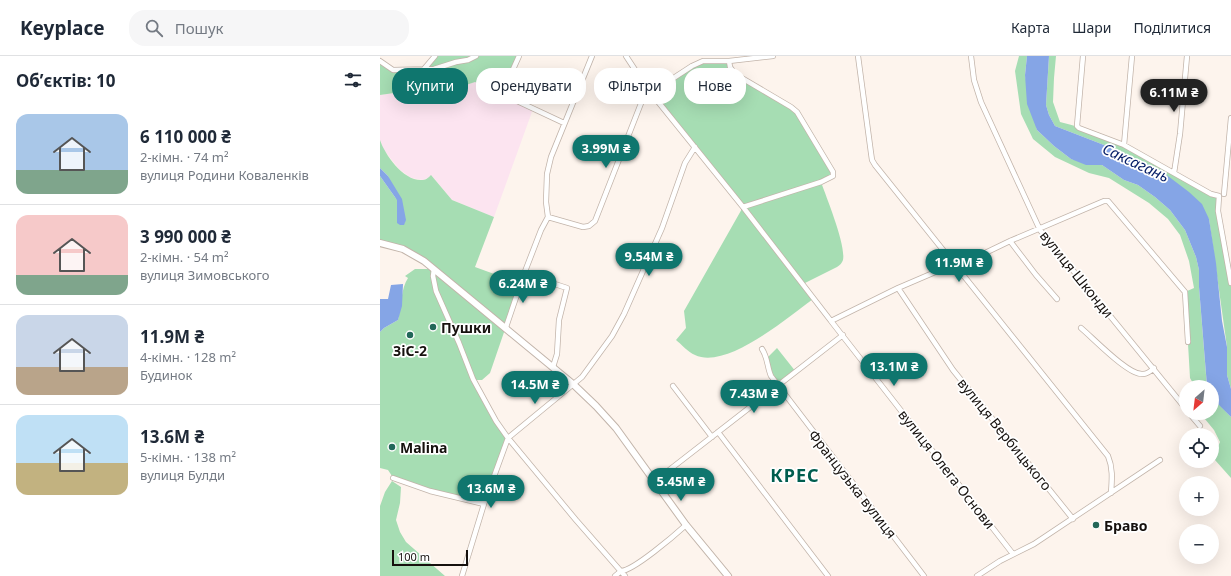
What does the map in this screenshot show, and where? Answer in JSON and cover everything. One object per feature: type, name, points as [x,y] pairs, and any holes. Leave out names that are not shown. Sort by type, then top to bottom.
[{"type":"main road","points":[[380,243],[403,249],[414,254],[434,269],[553,367],[596,406],[616,428],[686,525],[728,576]]},
{"type":"street","points":[[425,68],[435,56]]},
{"type":"street","points":[[441,68],[456,62],[468,60],[476,56]]},
{"type":"street","points":[[519,56],[502,94],[564,123]]},
{"type":"street","points":[[506,328],[524,274],[541,230],[548,217],[546,202],[547,174],[551,157],[592,56]]},
{"type":"street","name":"вулиця Олега Основи","points":[[626,56],[634,68]]},
{"type":"street","points":[[676,76],[692,66],[703,61],[716,58],[729,61],[772,56]]},
{"type":"street","points":[[858,56],[872,160],[1108,456],[1112,465],[1111,493]]},
{"type":"street","name":"вулиця Шконди","points":[[971,56],[974,80],[981,102],[1040,230],[1179,400]]},
{"type":"street","points":[[1083,56],[1077,126],[1079,128],[1124,145],[1211,194],[1218,196],[1224,194],[1231,195]]},
{"type":"street","points":[[1124,145],[1132,56]]},
{"type":"street","points":[[1174,173],[1180,134],[1187,56]]},
{"type":"street","points":[[729,61],[730,67],[735,74],[797,112],[833,172],[833,176],[821,182],[743,207]]},
{"type":"street","points":[[380,62],[392,69]]},
{"type":"street","points":[[548,217],[583,227],[590,226],[595,221],[642,104]]},
{"type":"street","name":"вулиця Олега Основи","points":[[661,104],[743,207],[1013,554]]},
{"type":"street","points":[[1224,194],[1231,118]]},
{"type":"street","points":[[462,576],[484,504],[508,438],[582,378],[612,336],[624,314],[662,228],[685,163],[695,147]]},
{"type":"street","points":[[1218,196],[1218,210],[1231,283]]},
{"type":"street","points":[[831,321],[898,288],[1040,230],[1104,201],[1110,203],[1185,292],[1188,342]]},
{"type":"street","points":[[1010,241],[1057,300]]},
{"type":"street","points":[[434,269],[433,276],[436,291],[459,343],[473,380],[496,421],[508,438],[576,520],[625,576]]},
{"type":"street","points":[[524,274],[567,288],[559,320],[558,347],[553,367]]},
{"type":"street","name":"вулиця Вербицького","points":[[898,288],[953,370],[1073,519]]},
{"type":"street","points":[[1081,328],[1130,371],[1142,375],[1154,368]]},
{"type":"street","points":[[655,481],[843,335]]},
{"type":"street","name":"Французька вулиця","points":[[762,350],[767,358],[767,367],[770,376],[924,576]]},
{"type":"street","points":[[673,386],[712,437]]},
{"type":"street","points":[[1195,420],[1200,426]]},
{"type":"street","points":[[718,432],[828,576]]},
{"type":"street","points":[[977,576],[1000,561],[1034,544],[1160,460]]},
{"type":"street","points":[[393,478],[430,491],[484,504]]},
{"type":"street","points":[[615,576],[621,571],[625,571],[634,566],[686,525]]},
{"type":"shaded area","points":[[476,81],[476,104],[523,104],[533,109],[494,217],[452,200],[432,176],[423,180],[411,178],[399,169],[383,149],[380,140],[380,95],[392,93],[392,104],[468,104],[468,84]]},
{"type":"green space","points":[[435,56],[519,56],[514,68],[476,68],[476,82],[468,84],[468,68],[425,68]]},
{"type":"green space","points":[[1019,56],[1027,56],[1025,75],[1037,130],[1054,146],[1071,159],[1102,165],[1124,180],[1138,185],[1170,210],[1185,230],[1196,257],[1199,270],[1206,380],[1191,380],[1190,378],[1185,292],[1194,288],[1189,261],[1180,235],[1168,219],[1149,203],[1109,178],[1089,173],[1055,157],[1033,139],[1021,114],[1015,71]]},
{"type":"green space","points":[[1049,56],[1056,56],[1053,102],[1060,122],[1102,135],[1142,153],[1219,196],[1218,211],[1231,283],[1231,389],[1227,375],[1227,347],[1209,219],[1130,157],[1055,126],[1046,105]]},
{"type":"green space","points":[[380,61],[392,69],[392,93],[380,95]]},
{"type":"green space","points":[[703,61],[729,61],[731,68],[692,68]]},
{"type":"green space","points":[[684,74],[684,104],[746,104],[746,80],[797,112],[833,176],[821,182],[842,244],[843,260],[841,263],[803,284],[813,299],[773,329],[740,349],[708,358],[692,354],[676,340],[686,328],[684,311],[743,207],[661,104],[676,104],[676,79]]},
{"type":"green space","points":[[380,140],[391,160],[409,177],[423,180],[431,175],[452,200],[494,217],[475,267],[511,280],[524,274],[490,373],[482,380],[474,380],[508,438],[484,504],[430,491],[392,476],[388,470],[380,468],[380,332],[398,320],[403,292],[408,278],[405,276],[415,269],[433,269],[414,254],[380,243],[380,176],[396,199],[388,176],[380,168]],"holes":[[[397,201],[405,223],[397,223]]]},
{"type":"green space","points":[[777,348],[796,372],[778,386],[771,376],[767,358]]},
{"type":"green space","points":[[1219,404],[1231,417],[1231,478],[1219,464],[1219,428],[1212,428],[1206,420],[1219,420]]},
{"type":"green space","points":[[392,481],[401,487],[400,503],[396,520],[400,532],[406,542],[445,576],[380,576],[380,506],[385,492]]},
{"type":"water","name":"Саксагань","points":[[1027,56],[1049,56],[1046,105],[1055,126],[1104,145],[1160,170],[1202,204],[1209,219],[1216,263],[1222,321],[1227,347],[1227,375],[1231,389],[1231,417],[1219,405],[1219,380],[1207,380],[1199,270],[1196,257],[1185,230],[1170,210],[1138,185],[1124,180],[1102,165],[1086,165],[1071,159],[1037,130],[1027,104],[1025,75]]},
{"type":"water","points":[[380,168],[388,176],[402,199],[406,220],[404,225],[397,223],[397,200],[380,176]]},
{"type":"water","points":[[403,284],[402,306],[398,320],[380,332],[380,299],[388,299],[391,285]]},
{"type":"place","name":"Пушки","points":[[433,327]]},
{"type":"place","name":"ЗіС-2","points":[[410,335]]},
{"type":"place","name":"Malina","points":[[392,447]]},
{"type":"place","name":"Браво","points":[[1096,525]]},
{"type":"district","name":"КРЕС","points":[[795,475]]}]
